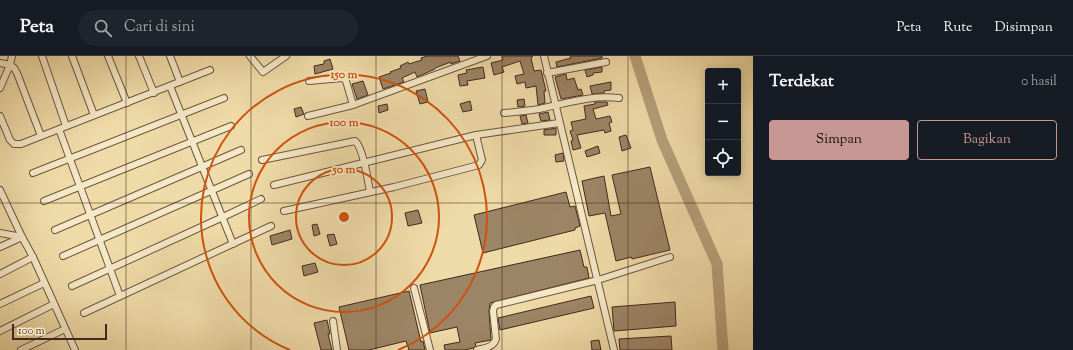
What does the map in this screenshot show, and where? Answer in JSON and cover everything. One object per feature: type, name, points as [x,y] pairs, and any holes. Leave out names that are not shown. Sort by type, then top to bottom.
[{"type":"street","points":[[0,88],[10,65],[12,56]]},
{"type":"street","points":[[42,56],[66,126]]},
{"type":"street","points":[[72,56],[94,116]]},
{"type":"street","points":[[108,56],[127,103]]},
{"type":"street","points":[[139,56],[154,93]]},
{"type":"street","points":[[170,56],[180,82]]},
{"type":"street","points":[[250,56],[263,72],[286,56]]},
{"type":"street","points":[[308,116],[352,105],[487,56]]},
{"type":"street","points":[[544,56],[614,350]]},
{"type":"street","points":[[547,73],[606,62]]},
{"type":"street","points":[[0,63],[10,65],[17,73],[41,136]]},
{"type":"street","points":[[0,116],[10,140],[14,144],[21,144],[210,70]]},
{"type":"street","points":[[309,82],[343,78],[346,81],[352,105]]},
{"type":"street","points":[[170,86],[233,244]]},
{"type":"street","points":[[504,113],[537,109],[597,97],[619,98]]},
{"type":"street","points":[[33,173],[224,98]]},
{"type":"street","points":[[274,185],[364,164],[476,135],[559,123]]},
{"type":"street","points":[[44,201],[231,126]]},
{"type":"street","points":[[59,129],[120,296]]},
{"type":"street","points":[[284,211],[370,192],[479,164],[482,160],[476,135]]},
{"type":"street","points":[[262,160],[352,141],[357,142],[364,164],[370,192]]},
{"type":"street","points":[[55,230],[241,150]]},
{"type":"street","points":[[63,256],[249,174]]},
{"type":"street","points":[[0,190],[33,257],[75,350]]},
{"type":"street","points":[[72,286],[261,199]]},
{"type":"street","points":[[0,205],[7,206]]},
{"type":"street","points":[[84,314],[271,226]]},
{"type":"street","points":[[0,233],[22,237]]},
{"type":"street","points":[[0,247],[22,237]]},
{"type":"street","points":[[0,274],[33,257]]},
{"type":"street","points":[[477,350],[489,347],[496,339],[493,311],[496,305],[598,280],[670,257]]},
{"type":"street","points":[[0,304],[44,282]]},
{"type":"street","points":[[414,288],[430,350]]},
{"type":"street","points":[[0,331],[54,304]]},
{"type":"street","points":[[333,321],[337,350]]},
{"type":"street","points":[[21,350],[65,329]]},
{"type":"building","points":[[427,56],[458,56],[460,61],[451,64],[451,62],[417,77],[415,72],[402,78],[404,82],[383,89],[379,77],[401,68],[400,66],[408,62],[409,64],[422,60],[421,58]]},
{"type":"building","points":[[502,56],[533,56],[531,58],[534,71],[541,70],[546,91],[544,91],[545,103],[538,105],[536,86],[526,88],[525,82],[517,84],[515,76],[524,74],[520,61],[502,67],[504,72],[494,75],[491,63],[503,60]]},
{"type":"building","points":[[570,56],[602,56],[602,58],[557,67],[556,62],[571,58]]},
{"type":"building","points":[[330,59],[333,69],[315,74],[314,66],[324,64],[324,61]]},
{"type":"building","points":[[483,67],[485,78],[467,81],[468,85],[460,86],[458,75],[467,73],[466,70]]},
{"type":"building","points":[[602,67],[602,72],[593,73],[593,75],[587,77],[585,70]]},
{"type":"building","points":[[566,74],[567,80],[574,78],[578,90],[581,89],[583,95],[561,99],[555,77]]},
{"type":"building","points":[[363,81],[368,95],[357,99],[352,84]]},
{"type":"building","points":[[611,82],[611,90],[604,91],[604,93],[592,94],[590,86]]},
{"type":"building","points":[[425,89],[428,102],[420,104],[416,91]]},
{"type":"building","points":[[524,99],[525,106],[518,107],[517,100]]},
{"type":"building","points":[[470,101],[472,110],[463,112],[460,104]]},
{"type":"building","points":[[595,102],[607,102],[608,105],[593,109],[596,119],[610,116],[612,122],[609,123],[611,131],[605,133],[604,130],[577,135],[581,148],[573,150],[571,141],[573,140],[570,131],[573,130],[571,122],[586,119],[584,106],[595,104]]},
{"type":"building","points":[[387,104],[388,110],[379,113],[378,106]]},
{"type":"building","points":[[301,107],[304,114],[296,117],[294,109]]},
{"type":"building","points":[[548,112],[550,120],[541,121],[539,114]]},
{"type":"building","points":[[526,115],[528,123],[522,124],[520,116]]},
{"type":"building","points":[[556,128],[556,135],[544,135],[544,130]]},
{"type":"building","points":[[626,135],[631,148],[622,151],[619,137]]},
{"type":"building","points":[[598,146],[600,153],[587,157],[585,151]]},
{"type":"building","points":[[563,153],[564,161],[556,162],[555,155]]},
{"type":"building","points":[[650,167],[670,250],[632,259],[631,257],[616,261],[605,213],[589,216],[582,181],[604,176],[611,216],[621,214],[612,175]]},
{"type":"building","points":[[566,192],[570,207],[575,206],[580,226],[575,228],[575,230],[483,253],[474,215]]},
{"type":"building","points":[[418,210],[422,223],[408,226],[405,213]]},
{"type":"building","points":[[317,224],[320,234],[314,236],[312,225]]},
{"type":"building","points":[[290,230],[292,239],[272,245],[270,236]]},
{"type":"building","points":[[334,234],[337,244],[330,246],[327,235]]},
{"type":"building","points":[[580,250],[584,267],[587,267],[589,278],[490,303],[489,311],[491,340],[475,343],[476,346],[465,350],[445,350],[444,345],[460,342],[457,327],[430,333],[420,285]]},
{"type":"building","points":[[315,263],[318,272],[304,276],[302,266]]},
{"type":"building","points":[[409,291],[421,342],[423,341],[425,350],[409,350],[406,341],[369,350],[349,350],[339,307]]},
{"type":"building","points":[[591,296],[594,308],[500,330],[498,318]]},
{"type":"building","points":[[675,302],[676,326],[614,331],[612,307]]},
{"type":"building","points":[[327,320],[330,334],[328,334],[332,350],[321,350],[314,323]]},
{"type":"building","points":[[671,336],[672,350],[620,350],[619,339]]},
{"type":"building","points":[[599,340],[601,350],[592,350],[591,341]]},
{"type":"waterway","points":[[635,56],[662,140],[717,264],[723,350]]}]
